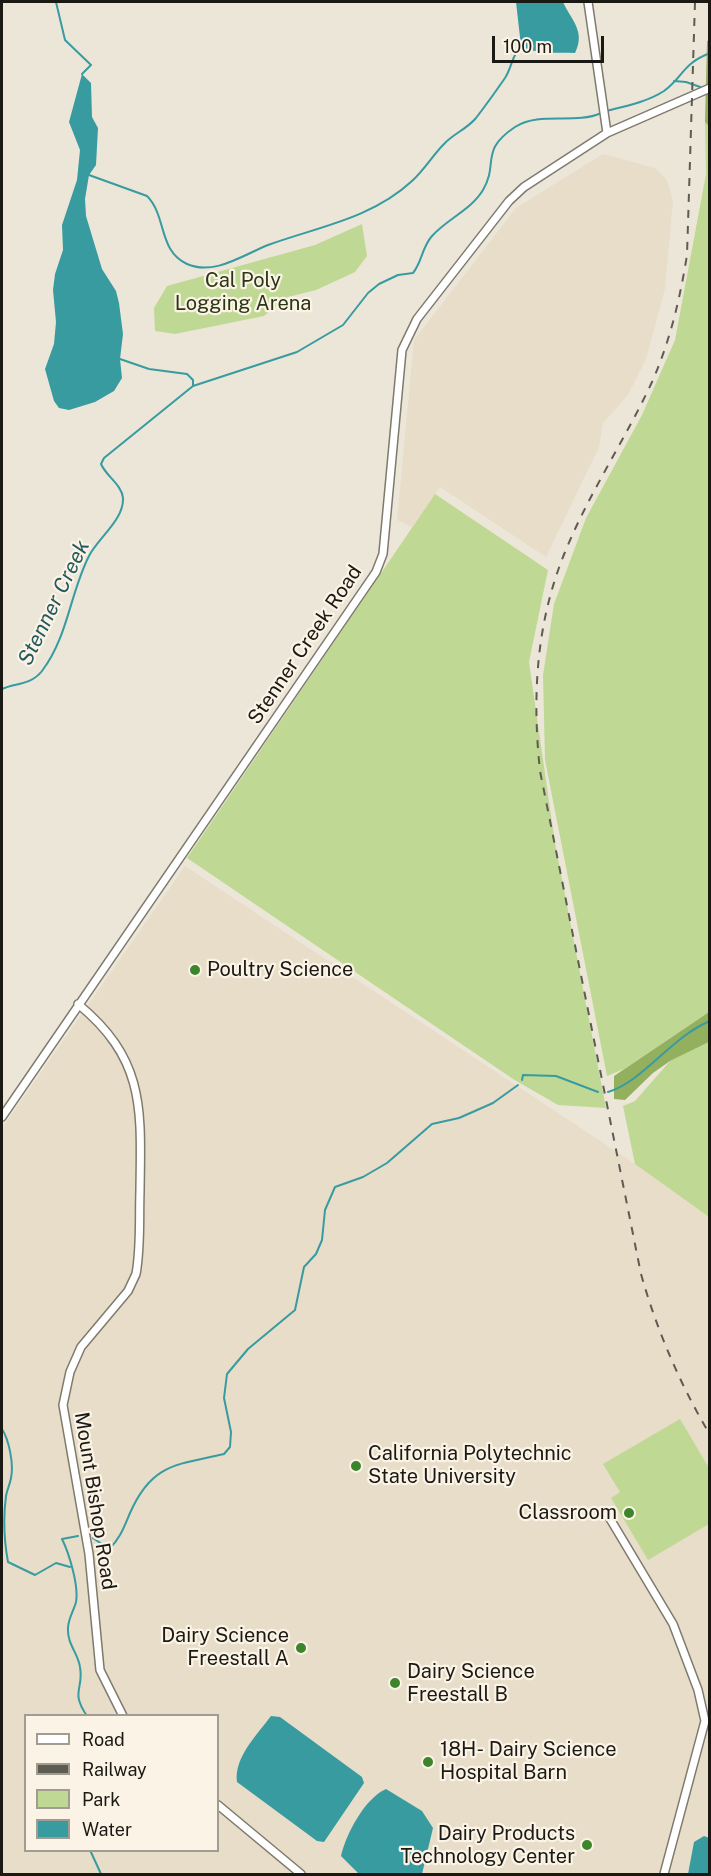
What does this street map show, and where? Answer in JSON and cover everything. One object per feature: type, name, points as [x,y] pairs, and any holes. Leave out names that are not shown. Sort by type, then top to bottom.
[{"type":"street","points":[[588,2],[607,133]]},
{"type":"street","name":"Stenner Creek Road","points":[[2,1117],[376,572],[383,554],[402,350],[408,334],[514,195],[607,133],[710,88]]},
{"type":"street","name":"Mount Bishop Road","points":[[78,1004],[102,1024],[119,1046],[133,1078],[141,1118],[136,1274],[128,1292],[81,1347],[70,1372],[63,1405],[88,1554],[100,1670],[122,1714]]},
{"type":"street","points":[[606,1512],[673,1624],[698,1690],[705,1721],[664,1875]]},
{"type":"street","points":[[219,1806],[301,1875]]},
{"type":"shaded area","points":[[603,154],[655,168],[667,180],[673,201],[665,289],[646,359],[628,395],[603,423],[599,447],[546,557],[440,487],[412,527],[397,520],[414,340],[516,208]]},
{"type":"shaded area","name":"California Polytechnic State University","points":[[185,866],[635,1164],[709,1217],[709,1874],[2,1874],[2,1128]]},
{"type":"green space","points":[[709,40],[709,126],[705,122],[707,41]]},
{"type":"green space","points":[[705,122],[710,126],[709,1012],[624,1069],[607,1076],[545,760],[543,675],[554,604],[586,518],[642,415],[675,340],[706,174]]},
{"type":"green space","name":"Cal Poly Logging Arena","points":[[362,224],[367,256],[355,272],[316,290],[288,297],[264,316],[175,334],[155,331],[154,308],[167,286],[315,245]]},
{"type":"green space","points":[[435,494],[548,570],[529,662],[555,843],[606,1108],[558,1105],[513,1079],[187,858]]},
{"type":"green space","points":[[709,1012],[709,1042],[670,1061],[653,1073],[625,1100],[614,1099],[614,1076]]},
{"type":"green space","points":[[709,1042],[709,1217],[635,1164],[623,1106],[635,1101],[670,1061]]},
{"type":"green space","points":[[680,1419],[709,1468],[709,1524],[648,1560],[611,1498],[620,1492],[603,1464]]},
{"type":"water","points":[[516,2],[563,2],[578,32],[578,45],[575,53],[540,52],[521,46]]},
{"type":"water","points":[[82,74],[91,83],[92,117],[98,128],[96,165],[89,175],[85,199],[86,216],[102,269],[116,291],[119,303],[123,334],[120,359],[122,378],[114,391],[95,402],[69,410],[59,408],[54,401],[45,369],[54,344],[56,322],[53,290],[55,274],[63,250],[62,225],[77,180],[80,150],[69,122]]},
{"type":"water","points":[[271,1716],[280,1717],[362,1777],[364,1783],[324,1842],[317,1841],[237,1782],[239,1764],[243,1755]]},
{"type":"water","points":[[386,1789],[422,1811],[433,1828],[422,1874],[359,1874],[341,1856],[347,1838],[364,1808]]},
{"type":"water","points":[[704,1836],[709,1838],[709,1874],[688,1874],[694,1842]]},
{"type":"waterway","points":[[56,2],[65,40],[91,65],[82,74]]},
{"type":"waterway","points":[[89,175],[147,196],[158,213],[171,251],[178,258],[197,267],[218,266],[268,245],[343,221],[396,194],[416,177],[448,140],[476,118],[505,78],[521,46]]},
{"type":"waterway","name":"Stenner Creek","points":[[606,111],[657,95],[671,86],[694,61],[710,53]]},
{"type":"waterway","points":[[674,81],[686,82],[703,88]]},
{"type":"waterway","name":"Stenner Creek","points":[[2,689],[38,676],[51,658],[89,556],[119,514],[122,506],[122,493],[101,464],[104,458],[193,386],[297,352],[343,325],[368,293],[379,284],[398,275],[413,273],[432,236],[466,209],[483,190],[490,172],[493,150],[504,135],[515,127],[535,120],[580,118],[601,113]]},
{"type":"waterway","points":[[120,359],[149,369],[187,374],[193,380],[193,386]]},
{"type":"waterway","points":[[608,1092],[634,1079],[683,1037],[710,1021]]},
{"type":"waterway","points":[[522,1080],[523,1075],[556,1076],[598,1092]]},
{"type":"waterway","points":[[93,1538],[109,1549],[116,1541],[138,1497],[157,1475],[179,1464],[224,1454],[230,1447],[231,1432],[224,1398],[227,1374],[248,1349],[295,1310],[304,1267],[316,1254],[322,1240],[325,1210],[335,1187],[363,1177],[387,1163],[432,1124],[459,1118],[493,1103],[518,1085]]},
{"type":"waterway","name":"Stenner Creek","points":[[2,1429],[9,1446],[12,1466],[4,1512],[8,1562],[35,1575],[56,1563],[70,1567]]},
{"type":"waterway","name":"Stenner Creek","points":[[78,1536],[62,1539],[75,1579],[77,1595],[69,1621],[68,1634],[80,1667],[78,1696],[86,1714]]},
{"type":"waterway","name":"Stenner Creek","points":[[91,1852],[101,1874]]},
{"type":"railway","points":[[695,2],[687,255],[678,304],[652,382],[585,509],[555,579],[542,633],[536,715],[540,771],[641,1274],[670,1357],[710,1435]]},
{"type":"place","name":"Poultry Science","points":[[195,970]]},
{"type":"place","name":"California Polytechnic State University","points":[[356,1466]]},
{"type":"place","name":"Classroom","points":[[629,1513]]},
{"type":"place","name":"Dairy Science Freestall A","points":[[301,1648]]},
{"type":"place","name":"Dairy Science Freestall B","points":[[395,1683]]},
{"type":"place","name":"18H- Dairy Science Hospital Barn","points":[[428,1762]]},
{"type":"place","name":"Dairy Products Technology Center","points":[[587,1845]]}]
